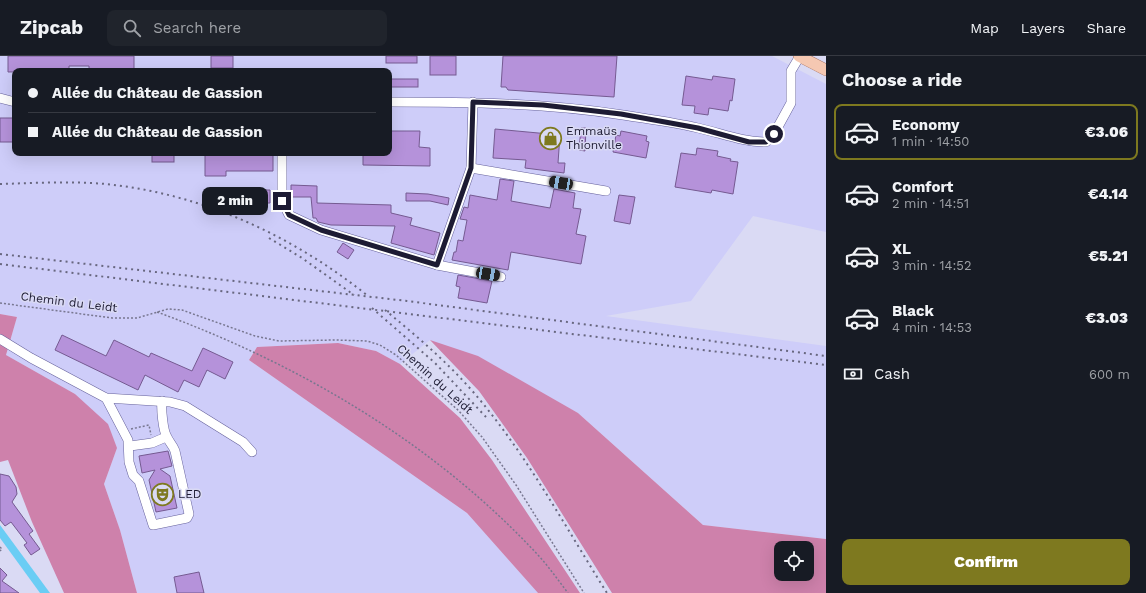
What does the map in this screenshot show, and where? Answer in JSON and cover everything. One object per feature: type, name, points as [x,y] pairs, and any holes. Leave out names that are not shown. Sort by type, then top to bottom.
[{"type":"main road","points":[[799,56],[826,70]]},
{"type":"street","points":[[392,102],[473,102],[543,105],[621,114],[698,128],[749,142],[766,142],[774,134],[791,103],[791,71],[799,56]]},
{"type":"street","points":[[0,98],[12,101]]},
{"type":"street","points":[[437,265],[471,168],[473,102]]},
{"type":"street","points":[[282,156],[282,201],[289,215],[321,230],[437,265],[501,277]]},
{"type":"street","points":[[471,168],[606,191]]},
{"type":"street","points":[[0,339],[31,358],[106,398],[162,401],[185,406],[243,442],[252,452]]},
{"type":"street","points":[[106,398],[108,406],[124,430],[130,446],[129,462],[133,475],[139,481],[153,525],[187,518],[188,514],[175,451],[172,442],[166,437],[162,401]]},
{"type":"street","points":[[130,446],[152,443],[166,437]]},
{"type":"path","name":"Chemin du Leidt","points":[[0,303],[112,318],[137,318],[168,308],[182,310],[255,336],[279,341],[358,340],[374,343],[386,348],[459,411],[482,437],[516,485],[584,593]]},
{"type":"path","points":[[157,312],[225,340],[298,374],[332,392],[404,439],[465,485],[496,513],[539,556],[568,593]]},
{"type":"path","points":[[124,430],[149,425],[152,443]]},
{"type":"path","points":[[0,546],[2,549],[0,551]]},
{"type":"shaded area","points":[[0,56],[772,56],[826,84],[826,232],[753,216],[691,301],[606,316],[826,346],[826,539],[703,525],[578,413],[430,340],[400,364],[376,351],[338,343],[257,347],[249,360],[467,513],[538,593],[137,593],[120,530],[104,484],[117,448],[75,394],[6,355],[17,317],[0,314]]},
{"type":"shaded area","points":[[0,314],[17,317],[6,355],[75,394],[108,424],[117,448],[104,484],[120,530],[137,593],[64,593],[32,522],[8,460],[0,462]]},
{"type":"shaded area","points":[[430,340],[478,356],[578,413],[703,525],[826,539],[826,593],[612,593],[527,458],[479,391]]},
{"type":"shaded area","points":[[338,343],[376,351],[400,364],[460,418],[492,460],[580,593],[538,593],[467,513],[249,360],[257,347]]},
{"type":"shaded area","points":[[0,525],[50,593],[40,593],[0,538]]},
{"type":"building","points":[[8,56],[134,56],[134,68],[89,68],[89,66],[69,66],[69,68],[12,68],[12,72],[8,72]]},
{"type":"building","points":[[211,56],[233,56],[233,68],[211,68]]},
{"type":"building","points":[[386,56],[417,56],[417,63],[386,63]]},
{"type":"building","points":[[430,56],[456,56],[456,75],[430,75]]},
{"type":"building","points":[[503,56],[617,56],[614,97],[508,90],[506,87],[501,87]]},
{"type":"building","points":[[686,76],[712,80],[713,76],[735,79],[732,101],[730,100],[728,111],[709,108],[708,115],[694,113],[695,106],[682,105]]},
{"type":"building","points":[[392,79],[418,79],[418,87],[392,87]]},
{"type":"building","points":[[0,118],[12,118],[12,142],[0,142]]},
{"type":"building","points":[[581,128],[586,128],[585,151],[579,150]]},
{"type":"building","points":[[495,129],[560,135],[558,163],[565,163],[564,173],[525,168],[526,160],[493,158]]},
{"type":"building","points":[[392,131],[420,131],[419,147],[430,148],[430,166],[363,165],[363,156],[392,156]]},
{"type":"building","points":[[621,131],[647,136],[646,141],[649,142],[646,158],[613,152],[616,135],[620,136]]},
{"type":"building","points":[[697,148],[718,151],[717,156],[731,159],[730,161],[738,162],[733,194],[712,190],[711,193],[675,187],[681,153],[696,155]]},
{"type":"building","points":[[152,156],[174,156],[174,162],[152,162]]},
{"type":"building","points":[[205,156],[273,156],[273,171],[226,171],[226,176],[205,176]]},
{"type":"building","points":[[500,179],[514,181],[511,201],[550,208],[554,189],[575,193],[573,208],[581,209],[576,234],[586,236],[581,264],[511,252],[508,270],[452,260],[454,252],[456,252],[458,240],[463,241],[467,220],[460,219],[464,207],[468,208],[470,195],[497,200]]},
{"type":"building","points":[[291,185],[317,186],[317,203],[391,205],[391,213],[412,218],[410,225],[440,233],[434,255],[391,243],[395,226],[331,225],[318,222],[316,218],[313,218],[311,197],[291,197]]},
{"type":"building","points":[[252,190],[270,190],[270,203],[253,203]]},
{"type":"building","points":[[406,193],[428,194],[449,198],[448,205],[430,201],[406,201]]},
{"type":"building","points":[[619,195],[635,197],[630,224],[614,221]]},
{"type":"building","points":[[343,243],[354,250],[348,259],[337,252]]},
{"type":"building","points":[[458,275],[492,281],[487,303],[458,298],[460,287],[456,286]]},
{"type":"building","points":[[62,335],[106,356],[114,340],[149,357],[151,353],[192,371],[203,348],[233,362],[225,379],[207,370],[199,387],[184,380],[178,392],[145,375],[138,390],[55,350]]},
{"type":"building","name":"LED","points":[[168,451],[172,466],[160,469],[170,476],[177,508],[156,512],[149,480],[155,470],[142,473],[139,456]]},
{"type":"building","points":[[0,474],[9,476],[16,487],[17,494],[12,502],[33,531],[29,534],[40,549],[31,555],[24,545],[27,543],[11,522],[5,526],[0,520]]},
{"type":"building","points":[[0,568],[7,575],[2,581],[19,593],[0,593]]},
{"type":"building","points":[[199,572],[204,593],[177,593],[174,577]]},
{"type":"railway","points":[[0,184],[66,182],[93,183],[142,189],[177,197],[212,208],[245,221],[278,237],[339,274],[368,296]]},
{"type":"railway","points":[[269,238],[302,258],[354,295]]},
{"type":"railway","points":[[0,254],[407,301],[826,356]]},
{"type":"railway","points":[[0,264],[826,365]]},
{"type":"railway","points":[[372,308],[435,363],[486,417]]},
{"type":"railway","points":[[385,310],[447,364],[480,400],[515,446],[531,470],[607,593]]},
{"type":"place","name":"Emmaüs Thionville","points":[[550,138]]},
{"type":"place","name":"LED","points":[[163,494]]},
{"type":"route","points":[[282,201],[289,215],[321,230],[437,265],[471,168],[473,102],[543,105],[621,114],[698,128],[749,142],[766,142],[774,134]]}]
